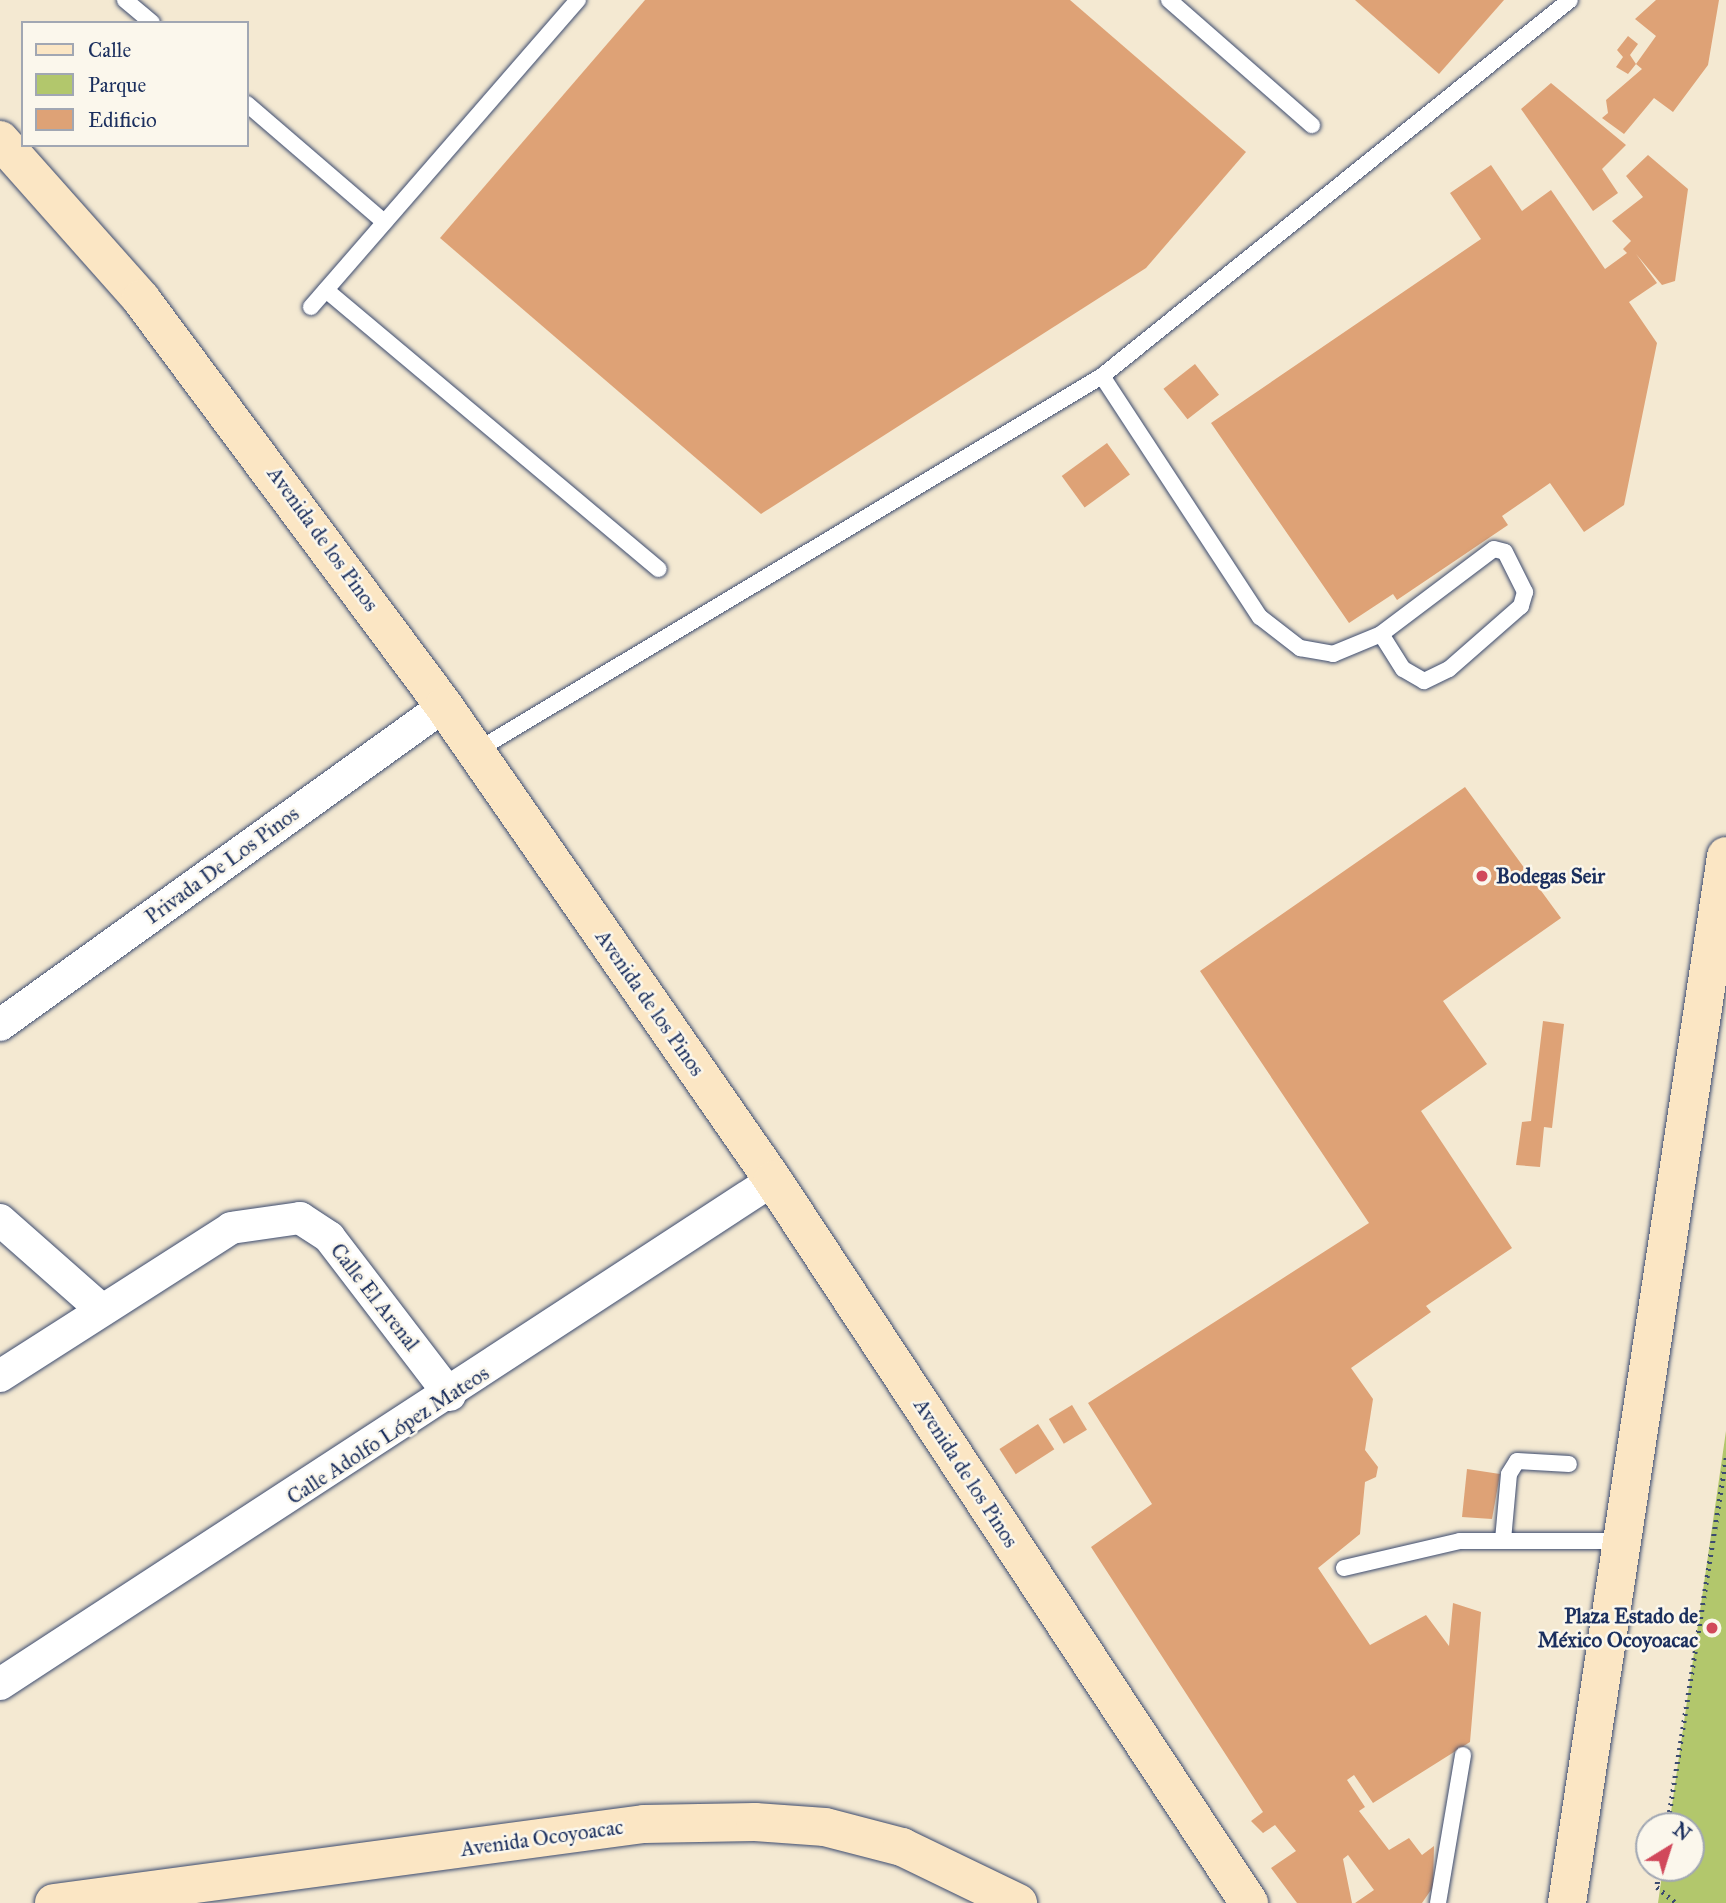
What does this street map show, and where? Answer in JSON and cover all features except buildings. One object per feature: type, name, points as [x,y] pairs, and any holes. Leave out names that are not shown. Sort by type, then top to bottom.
[{"type":"street","name":"Avenida de los Pinos","points":[[0,140],[141,299],[476,751],[773,1180],[1249,1903]]},
{"type":"street","name":"Privada De Los Pinos","points":[[0,1025],[444,706]]},
{"type":"street","points":[[1567,1903],[1726,856]]},
{"type":"street","name":"Calle Adolfo López Mateos","points":[[0,1685],[450,1395],[773,1180]]},
{"type":"street","name":"Calle El Arenal","points":[[0,1376],[231,1228],[300,1218],[329,1237],[450,1395]]},
{"type":"street","points":[[0,1220],[102,1310]]},
{"type":"street","name":"Avenida Ocoyoacac","points":[[54,1903],[644,1824],[755,1822],[825,1827],[902,1847],[1018,1903]]},
{"type":"lane","points":[[125,0],[150,21]]},
{"type":"lane","points":[[311,307],[578,0]]},
{"type":"lane","points":[[1169,0],[1312,125]]},
{"type":"lane","points":[[476,751],[1102,376],[1570,0]]},
{"type":"lane","points":[[248,105],[384,222]]},
{"type":"lane","points":[[326,290],[658,569]]},
{"type":"lane","points":[[1102,376],[1260,617],[1300,648],[1333,654],[1381,634],[1494,549],[1505,552],[1525,592],[1521,606],[1449,670],[1424,681],[1403,669],[1381,634]]},
{"type":"lane","points":[[1503,1540],[1509,1474],[1517,1461],[1569,1464]]},
{"type":"lane","points":[[1344,1569],[1460,1541],[1623,1541]]},
{"type":"lane","points":[[1438,1903],[1463,1755]]},
{"type":"path","points":[[1669,1812],[1726,1457]]},
{"type":"path","points":[[1658,1882],[1657,1886],[1676,1903]]},
{"type":"green space","name":"Plaza Estado de México Ocoyoacac","points":[[1726,1431],[1726,1903],[1658,1903],[1661,1882],[1705,1882],[1705,1812],[1671,1812]]},
{"type":"place","name":"Bodegas Seir","points":[[1482,876]]},
{"type":"place","name":"Plaza Estado de México Ocoyoacac","points":[[1712,1628]]}]
